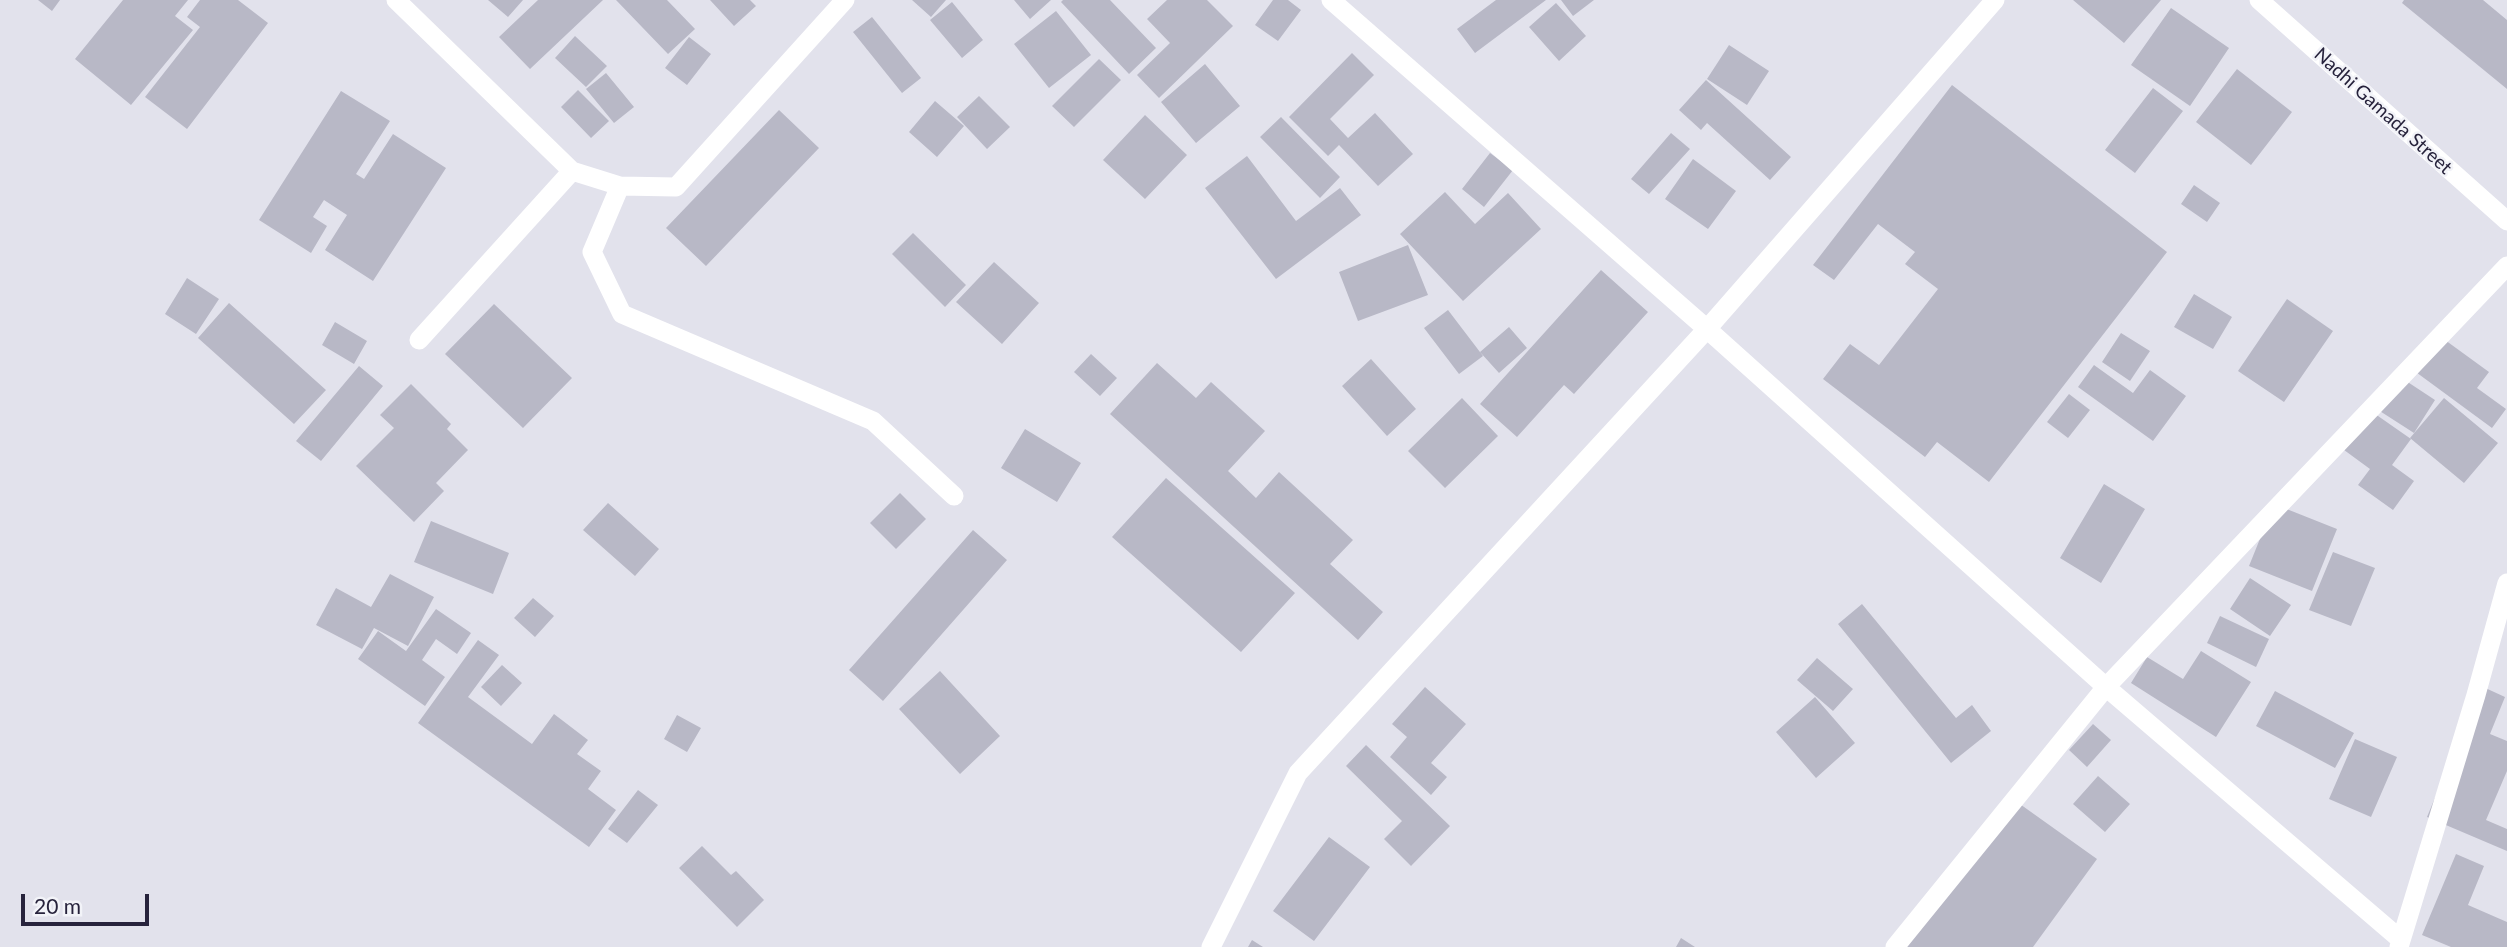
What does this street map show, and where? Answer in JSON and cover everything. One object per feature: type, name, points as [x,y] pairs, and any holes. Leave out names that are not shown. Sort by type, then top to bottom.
[{"type":"street","points":[[396,0],[572,170],[620,187],[676,187],[845,0]]},
{"type":"street","points":[[1331,0],[1707,329],[2106,687],[2400,943],[2476,695],[2507,583]]},
{"type":"street","points":[[1211,947],[1298,773],[1707,329],[1995,0]]},
{"type":"street","name":"Nadhi Gamada Street","points":[[2259,0],[2507,221]]},
{"type":"street","points":[[419,340],[572,170]]},
{"type":"street","points":[[620,187],[592,252],[622,314],[873,421],[954,496]]},
{"type":"street","points":[[1895,947],[2106,687],[2507,266]]},
{"type":"building","points":[[38,0],[60,0],[52,11]]},
{"type":"building","points":[[123,0],[188,0],[175,16],[193,30],[131,105],[75,59]]},
{"type":"building","points":[[200,0],[238,0],[268,23],[187,129],[145,97],[200,27],[187,17]]},
{"type":"building","points":[[488,0],[523,0],[508,17]]},
{"type":"building","points":[[538,0],[603,0],[530,69],[499,37]]},
{"type":"building","points":[[616,0],[667,0],[695,29],[668,54]]},
{"type":"building","points":[[710,0],[750,0],[756,6],[734,26]]},
{"type":"building","points":[[912,0],[946,0],[931,17]]},
{"type":"building","points":[[1014,0],[1051,0],[1030,19]]},
{"type":"building","points":[[1110,0],[1156,48],[1129,74],[1061,2]]},
{"type":"building","points":[[1167,0],[1207,0],[1233,26],[1159,98],[1137,75],[1170,43],[1147,19]]},
{"type":"building","points":[[1273,0],[1288,0],[1301,10],[1278,41],[1255,25]]},
{"type":"building","points":[[1496,0],[1546,0],[1475,53],[1457,29]]},
{"type":"building","points":[[1561,0],[1594,0],[1573,16]]},
{"type":"building","points":[[2073,0],[2161,0],[2124,43]]},
{"type":"building","points":[[2404,0],[2483,0],[2507,20],[2507,89],[2402,3]]},
{"type":"building","points":[[952,2],[983,40],[962,58],[930,20]]},
{"type":"building","points":[[1556,3],[1586,36],[1559,61],[1529,27]]},
{"type":"building","points":[[2171,8],[2229,48],[2190,106],[2131,65]]},
{"type":"building","points":[[1056,11],[1091,55],[1049,88],[1014,44]]},
{"type":"building","points":[[872,17],[921,78],[902,93],[853,32]]},
{"type":"building","points":[[575,36],[607,66],[586,87],[555,58]]},
{"type":"building","points":[[689,37],[711,54],[687,85],[665,68]]},
{"type":"building","points":[[1729,45],[1769,71],[1747,105],[1707,79]]},
{"type":"building","points":[[1352,53],[1374,75],[1330,119],[1348,138],[1375,113],[1413,154],[1378,186],[1339,145],[1328,156],[1289,117]]},
{"type":"building","points":[[1099,59],[1121,80],[1074,127],[1052,106]]},
{"type":"building","points":[[1205,64],[1240,106],[1196,143],[1161,102]]},
{"type":"building","points":[[2237,69],[2292,112],[2251,165],[2196,122]]},
{"type":"building","points":[[606,73],[634,107],[614,123],[586,89]]},
{"type":"building","points":[[1706,80],[1791,157],[1770,180],[1707,123],[1701,130],[1679,110]]},
{"type":"building","points":[[1952,85],[2167,252],[1989,482],[1937,442],[1925,457],[1823,379],[1850,344],[1879,365],[1938,289],[1905,264],[1915,252],[1878,224],[1834,280],[1813,265]]},
{"type":"building","points":[[2153,88],[2183,111],[2135,173],[2105,150]]},
{"type":"building","points":[[578,90],[609,121],[591,138],[561,107]]},
{"type":"building","points":[[341,91],[390,121],[356,174],[364,179],[393,134],[446,168],[373,281],[325,250],[347,215],[324,200],[313,217],[327,226],[311,253],[259,220]]},
{"type":"building","points":[[979,96],[1010,127],[987,149],[957,117]]},
{"type":"building","points":[[935,101],[964,126],[937,157],[909,132]]},
{"type":"building","points":[[779,110],[819,148],[706,266],[666,228]]},
{"type":"building","points":[[1145,115],[1187,155],[1145,199],[1103,160]]},
{"type":"building","points":[[1281,117],[1340,177],[1320,198],[1260,137]]},
{"type":"building","points":[[1671,133],[1690,149],[1649,194],[1631,179]]},
{"type":"building","points":[[1490,153],[1513,170],[1484,207],[1462,189]]},
{"type":"building","points":[[1247,156],[1296,221],[1340,188],[1361,215],[1276,279],[1205,188]]},
{"type":"building","points":[[1693,159],[1736,191],[1708,229],[1665,199]]},
{"type":"building","points":[[2194,185],[2220,203],[2207,222],[2181,204]]},
{"type":"building","points":[[1445,192],[1475,224],[1508,193],[1541,229],[1463,301],[1400,234]]},
{"type":"building","points":[[913,233],[966,285],[945,307],[892,254]]},
{"type":"building","points":[[1408,245],[1428,295],[1358,321],[1339,272]]},
{"type":"building","points":[[994,262],[1039,303],[1002,344],[956,302]]},
{"type":"building","points":[[1601,270],[1648,312],[1574,394],[1564,385],[1517,437],[1480,404]]},
{"type":"building","points":[[187,278],[219,299],[196,334],[165,314]]},
{"type":"building","points":[[2194,294],[2232,317],[2213,349],[2174,327]]},
{"type":"building","points":[[2287,299],[2333,331],[2284,402],[2238,371]]},
{"type":"building","points":[[229,303],[326,390],[294,424],[198,338]]},
{"type":"building","points":[[494,304],[572,378],[523,428],[445,354]]},
{"type":"building","points":[[1448,310],[1483,356],[1459,374],[1424,328]]},
{"type":"building","points":[[335,322],[367,341],[354,364],[322,345]]},
{"type":"building","points":[[1509,327],[1527,348],[1499,373],[1480,352]]},
{"type":"building","points":[[2434,332],[2489,372],[2477,388],[2506,409],[2492,428],[2409,367]]},
{"type":"building","points":[[2121,333],[2150,351],[2130,381],[2102,362]]},
{"type":"building","points":[[1091,354],[1117,378],[1100,396],[1074,372]]},
{"type":"building","points":[[1371,359],[1416,409],[1387,436],[1342,386]]},
{"type":"building","points":[[1157,363],[1196,398],[1211,382],[1265,431],[1228,471],[1256,498],[1279,472],[1353,540],[1330,564],[1383,612],[1358,640],[1110,414]]},
{"type":"building","points":[[2094,365],[2133,393],[2150,370],[2186,396],[2153,441],[2078,387]]},
{"type":"building","points":[[359,366],[383,386],[321,461],[296,441]]},
{"type":"building","points":[[2394,373],[2435,400],[2414,433],[2372,406]]},
{"type":"building","points":[[411,384],[451,424],[447,429],[468,450],[436,483],[444,491],[414,522],[356,466],[394,428],[380,415]]},
{"type":"building","points":[[2069,394],[2090,410],[2068,438],[2047,422]]},
{"type":"building","points":[[1462,398],[1498,436],[1445,488],[1408,451]]},
{"type":"building","points":[[2444,398],[2498,443],[2464,483],[2410,438]]},
{"type":"building","points":[[2368,409],[2411,439],[2392,465],[2414,481],[2393,510],[2358,485],[2370,469],[2340,447]]},
{"type":"building","points":[[1025,429],[1081,463],[1057,502],[1001,468]]},
{"type":"building","points":[[1166,478],[1295,593],[1241,652],[1112,537]]},
{"type":"building","points":[[2104,484],[2145,509],[2101,583],[2060,558]]},
{"type":"building","points":[[900,493],[926,519],[896,549],[870,523]]},
{"type":"building","points":[[608,503],[659,549],[635,576],[583,530]]},
{"type":"building","points":[[2274,504],[2337,529],[2312,591],[2249,566]]},
{"type":"building","points":[[431,521],[509,553],[493,594],[414,562]]},
{"type":"building","points":[[973,530],[1007,560],[883,701],[849,670]]},
{"type":"building","points":[[2333,552],[2375,568],[2351,626],[2309,610]]},
{"type":"building","points":[[390,574],[434,597],[408,646],[374,628],[362,649],[316,625],[336,588],[371,607]]},
{"type":"building","points":[[2250,578],[2291,605],[2270,636],[2230,609]]},
{"type":"building","points":[[533,598],[554,616],[535,637],[514,618]]},
{"type":"building","points":[[1862,604],[1956,718],[1972,705],[1991,731],[1951,763],[1838,624]]},
{"type":"building","points":[[436,609],[471,633],[457,654],[436,639],[422,660],[445,677],[425,706],[358,659],[378,631],[406,651]]},
{"type":"building","points":[[2220,616],[2269,639],[2256,667],[2207,643]]},
{"type":"building","points":[[478,640],[499,655],[468,697],[532,744],[554,714],[588,740],[577,754],[601,771],[588,789],[616,810],[589,847],[418,723]]},
{"type":"building","points":[[2201,651],[2251,682],[2216,737],[2131,683],[2147,657],[2183,679]]},
{"type":"building","points":[[1817,658],[1853,689],[1833,711],[1797,680]]},
{"type":"building","points":[[502,665],[522,683],[501,706],[481,687]]},
{"type":"building","points":[[940,671],[1000,736],[960,774],[899,709]]},
{"type":"building","points":[[2481,686],[2505,697],[2490,734],[2507,741],[2507,771],[2486,820],[2507,829],[2507,851],[2427,817]]},
{"type":"building","points":[[1425,687],[1466,724],[1431,763],[1447,777],[1431,795],[1390,757],[1407,737],[1392,724]]},
{"type":"building","points":[[2275,691],[2354,733],[2335,768],[2256,726]]},
{"type":"building","points":[[1815,697],[1855,743],[1816,778],[1776,732]]},
{"type":"building","points":[[677,715],[701,728],[687,752],[664,739]]},
{"type":"building","points":[[2093,724],[2111,740],[2087,767],[2069,750]]},
{"type":"building","points":[[2355,739],[2397,757],[2371,817],[2329,799]]},
{"type":"building","points":[[1366,745],[1450,826],[1411,866],[1384,839],[1402,821],[1346,766]]},
{"type":"building","points":[[2098,776],[2130,804],[2105,832],[2073,804]]},
{"type":"building","points":[[638,790],[658,805],[627,843],[608,829]]},
{"type":"building","points":[[2010,797],[2097,859],[2033,947],[1901,947]]},
{"type":"building","points":[[1329,837],[1370,867],[1314,941],[1273,911]]},
{"type":"building","points":[[702,846],[731,875],[736,871],[764,900],[737,927],[679,868]]},
{"type":"building","points":[[2456,854],[2484,866],[2468,905],[2507,922],[2507,947],[2451,947],[2422,935]]},
{"type":"building","points":[[1681,938],[1695,947],[1676,947]]},
{"type":"building","points":[[1252,940],[1263,947],[1248,947]]}]
